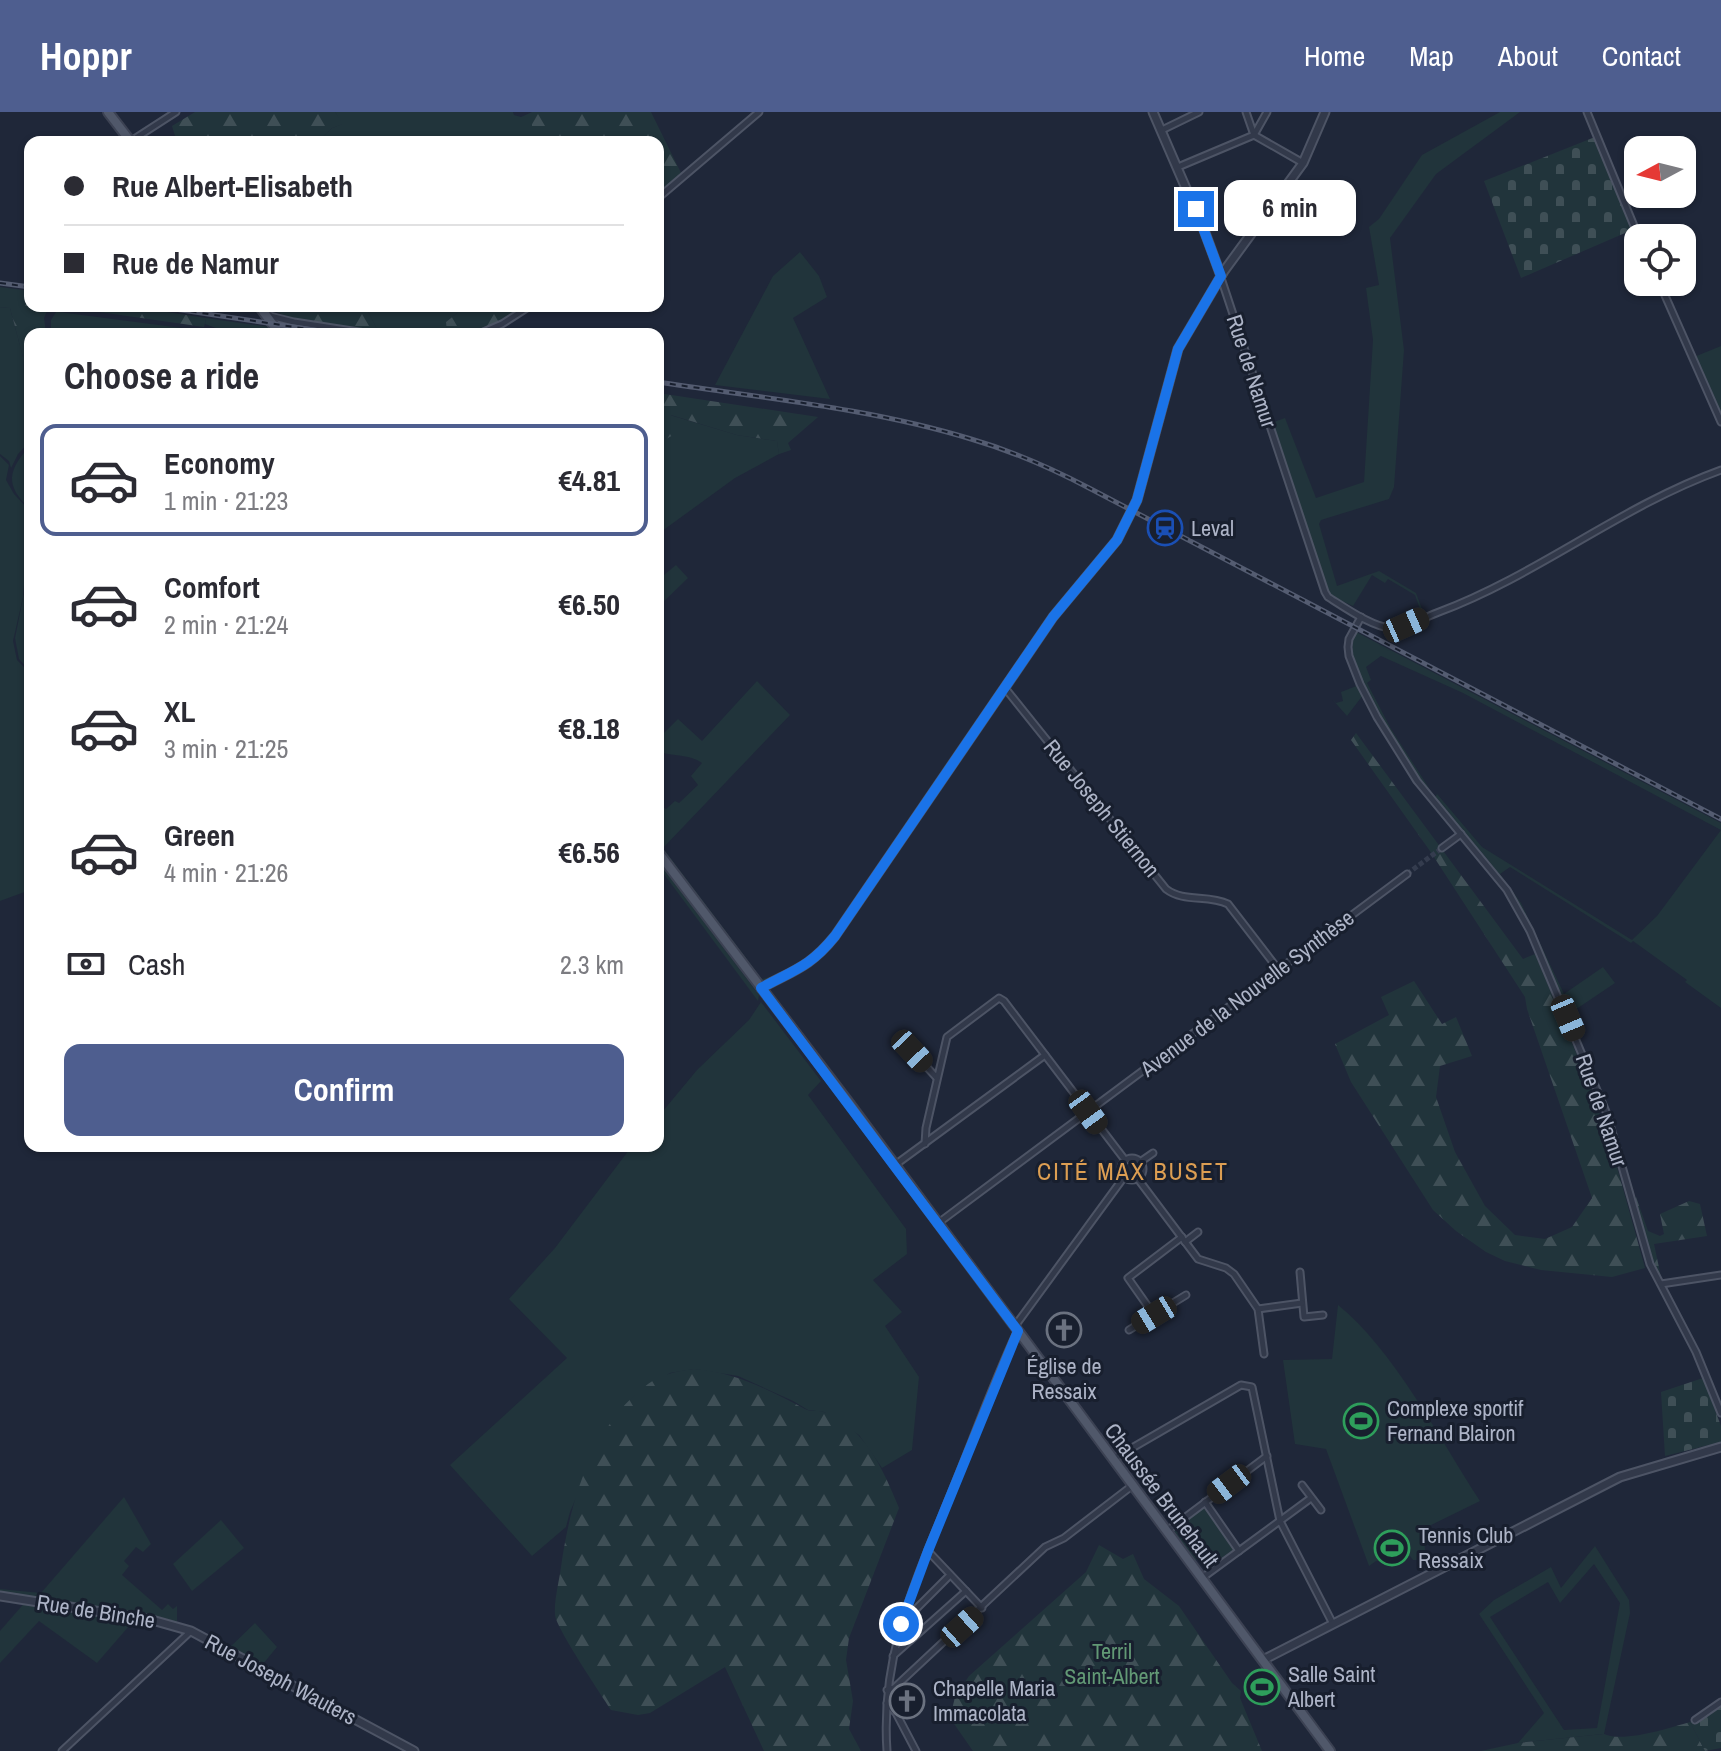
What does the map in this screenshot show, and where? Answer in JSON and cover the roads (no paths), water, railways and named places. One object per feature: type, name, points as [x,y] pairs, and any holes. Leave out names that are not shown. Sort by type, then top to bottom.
[{"type":"main road","points":[[108,112],[126,136]]},
{"type":"main road","points":[[263,312],[275,328]]},
{"type":"main road","name":"Chaussée Brunehault","points":[[664,860],[1330,1751]]},
{"type":"street","points":[[140,136],[176,112]]},
{"type":"street","points":[[664,193],[759,112]]},
{"type":"street","name":"Rue de Namur","points":[[1153,112],[1221,276],[1328,597],[1361,617],[1395,629],[1509,581],[1615,519],[1721,470]]},
{"type":"street","points":[[1162,130],[1199,112]]},
{"type":"street","points":[[1246,112],[1254,135],[1303,163]]},
{"type":"street","points":[[1178,167],[1254,135],[1267,112]]},
{"type":"street","points":[[762,991],[819,956],[1053,617],[1109,551],[1137,500],[1178,349],[1221,276],[1303,163],[1325,112]]},
{"type":"street","points":[[1587,112],[1633,224]]},
{"type":"street","points":[[1665,296],[1721,422]]},
{"type":"street","points":[[492,328],[522,312]]},
{"type":"street","points":[[265,315],[333,328]]},
{"type":"street","name":"Rue de Namur","points":[[1361,617],[1348,647],[1360,684],[1417,781],[1507,890],[1545,963],[1607,1114],[1646,1254],[1696,1352],[1721,1413]]},
{"type":"street","name":"Rue Joseph Stiernon","points":[[1004,687],[1166,889],[1178,896],[1228,904],[1278,969]]},
{"type":"street","points":[[1442,848],[1461,834]]},
{"type":"street","name":"Avenue de la Nouvelle Synthèse","points":[[937,1224],[1407,874]]},
{"type":"street","points":[[925,1144],[947,1037],[999,998],[1125,1160]]},
{"type":"street","points":[[903,1047],[912,1051],[937,1077]]},
{"type":"street","points":[[895,1166],[1045,1055]]},
{"type":"street","points":[[1140,1162],[1153,1153]]},
{"type":"street","points":[[1131,1158],[1140,1162],[1143,1169],[1138,1179],[1131,1181],[1124,1177],[1120,1169],[1125,1160],[1131,1158]]},
{"type":"street","points":[[887,1751],[887,1690],[904,1614],[1016,1329],[1124,1177]]},
{"type":"street","points":[[1138,1179],[1202,1262],[1230,1270],[1258,1309],[1264,1354]]},
{"type":"street","points":[[1154,1315],[1128,1278],[1198,1232]]},
{"type":"street","points":[[1300,1272],[1304,1317],[1323,1315]]},
{"type":"street","points":[[1661,1284],[1721,1275]]},
{"type":"street","points":[[1129,1330],[1186,1295]]},
{"type":"street","points":[[1258,1309],[1302,1303]]},
{"type":"street","points":[[1113,1459],[1241,1385],[1249,1385],[1255,1393],[1280,1521],[1333,1624]]},
{"type":"street","points":[[1263,1660],[1620,1477],[1721,1447]]},
{"type":"street","points":[[1167,1531],[1267,1456]]},
{"type":"street","points":[[887,1690],[894,1688],[1045,1547],[1064,1538],[1133,1485]]},
{"type":"street","points":[[1302,1485],[1321,1510]]},
{"type":"street","points":[[1202,1578],[1311,1498]]},
{"type":"street","points":[[1205,1502],[1239,1551]]},
{"type":"street","points":[[928,1551],[982,1608]]},
{"type":"street","points":[[904,1614],[909,1616],[950,1575]]},
{"type":"street","points":[[892,1657],[966,1591]]},
{"type":"street","name":"Rue de Binche","points":[[0,1596],[152,1620],[191,1631]]},
{"type":"street","points":[[62,1751],[191,1631]]},
{"type":"street","name":"Rue Joseph Wauters","points":[[191,1631],[414,1751]]},
{"type":"street","points":[[886,1702],[896,1713],[916,1751]]},
{"type":"street","points":[[1695,1720],[1721,1702]]},
{"type":"tunnel","points":[[1407,874],[1442,848]]},
{"type":"railway","points":[[0,283],[24,286]]},
{"type":"railway","points":[[195,312],[301,328]]},
{"type":"railway","points":[[664,383],[894,419],[971,439],[1031,460],[1721,819]]},
{"type":"place","name":"Leval","points":[[1165,528]]},
{"type":"place","name":"Église de Ressaix","points":[[1064,1330]]},
{"type":"place","name":"Complexe sportif Fernand Blairon","points":[[1361,1421]]},
{"type":"place","name":"Tennis Club Ressaix","points":[[1392,1548]]},
{"type":"place","name":"Salle Saint Albert","points":[[1262,1687]]},
{"type":"place","name":"Chapelle Maria Immacolata","points":[[907,1701]]},
{"type":"district","name":"CITÉ MAX BUSET","points":[[1133,1172]]},
{"type":"park label","name":"Terril Saint-Albert","points":[[1112,1664]]}]
